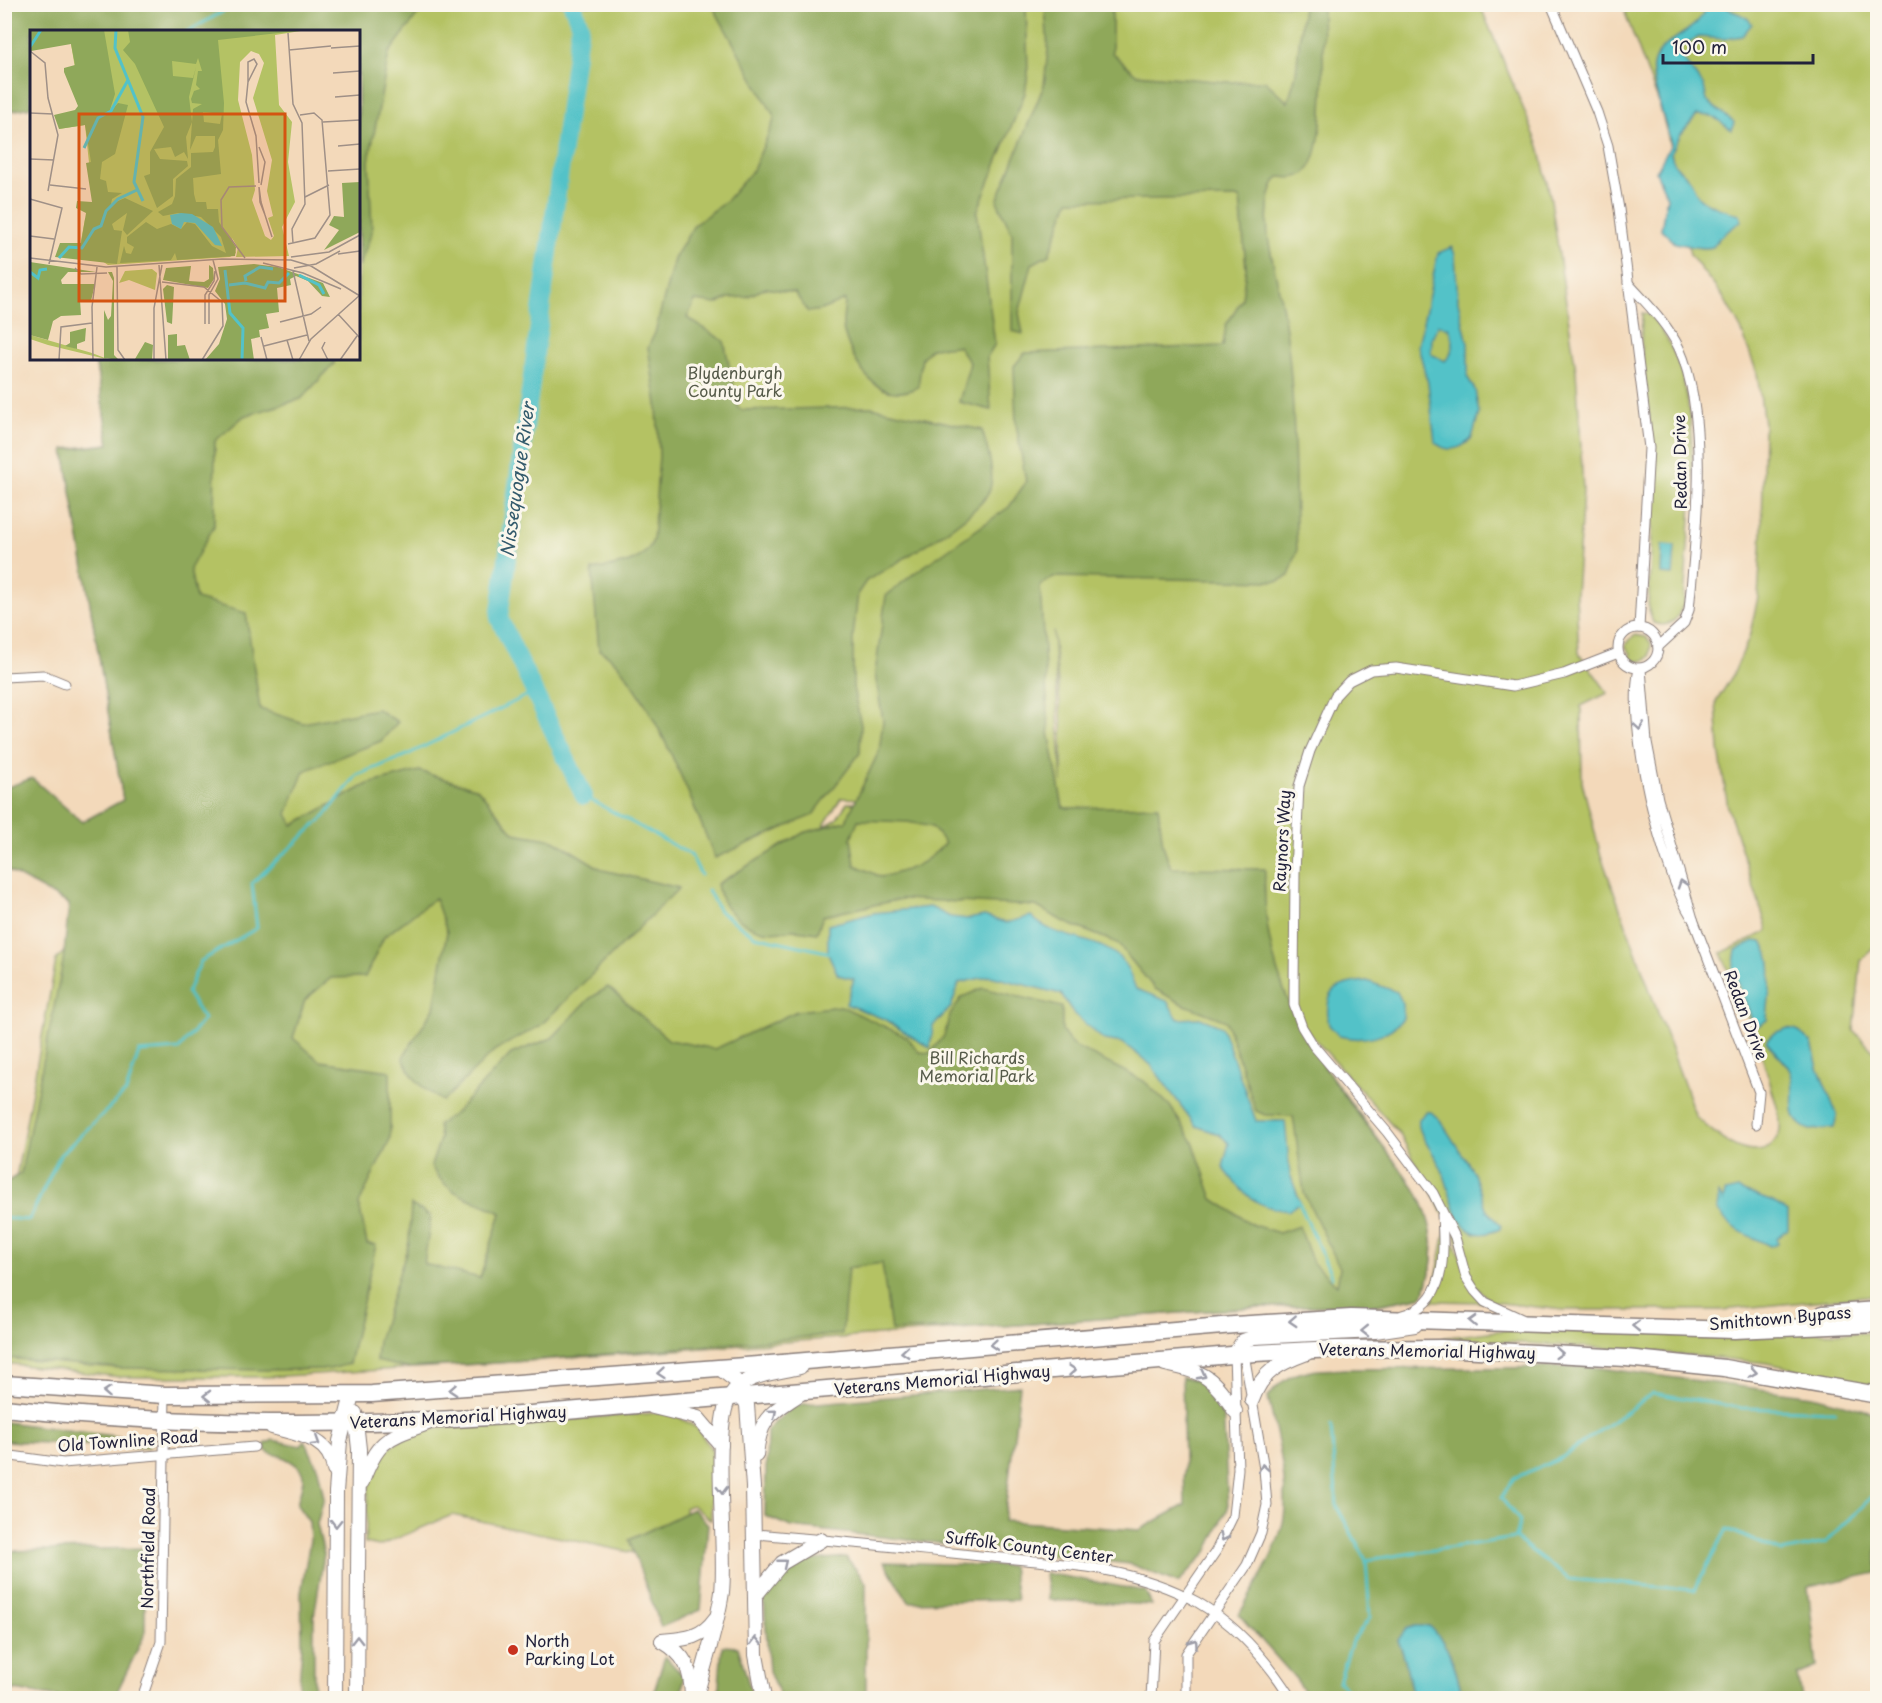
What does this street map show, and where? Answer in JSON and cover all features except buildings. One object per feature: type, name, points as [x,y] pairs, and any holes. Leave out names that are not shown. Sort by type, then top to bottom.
[{"type":"highway","name":"Smithtown Bypass","points":[[1682,1327],[1878,1310]]},
{"type":"highway","name":"Veterans Memorial Highway","points":[[4,1384],[165,1395],[352,1395],[719,1368],[1211,1326],[1386,1319],[1734,1330],[1878,1324]]},
{"type":"highway","name":"Veterans Memorial Highway","points":[[4,1408],[165,1421],[261,1424],[432,1421],[642,1405],[738,1393],[804,1391],[1154,1362],[1240,1351],[1441,1348],[1626,1358],[1724,1368],[1876,1395]]},
{"type":"street","name":"Redan Drive","points":[[1551,4],[1585,82],[1608,146],[1628,283],[1649,448],[1640,628]]},
{"type":"street","name":"Redan Drive","points":[[1628,283],[1668,329],[1678,346],[1689,377],[1695,418],[1697,492],[1689,610],[1684,623],[1658,647],[1656,658],[1640,669],[1636,696],[1646,756],[1678,889],[1693,919],[1759,1092],[1760,1103],[1756,1124]]},
{"type":"street","points":[[1640,669],[1624,663],[1618,653],[1622,635],[1640,628],[1654,636],[1658,647]]},
{"type":"street","name":"Raynors Way","points":[[1532,1323],[1491,1306],[1475,1291],[1466,1277],[1455,1237],[1433,1193],[1392,1139],[1313,1046],[1302,1027],[1294,1005],[1296,820],[1304,767],[1335,696],[1349,681],[1371,670],[1396,668],[1488,685],[1513,686],[1564,674],[1618,653]]},
{"type":"street","points":[[4,677],[43,675],[65,684]]},
{"type":"street","points":[[1386,1319],[1420,1307],[1437,1285],[1443,1264],[1442,1210]]},
{"type":"street","points":[[1151,1698],[1154,1641],[1216,1551],[1233,1516],[1238,1479],[1235,1411],[1240,1351],[1254,1336],[1375,1331],[1444,1320]]},
{"type":"street","points":[[1186,1698],[1186,1654],[1247,1565],[1261,1533],[1267,1505],[1264,1469],[1252,1400],[1240,1351],[1230,1333],[1211,1326]]},
{"type":"street","points":[[1252,1400],[1259,1383],[1270,1369],[1317,1350]]},
{"type":"street","points":[[694,1698],[717,1616],[724,1560],[722,1424],[738,1393],[755,1378],[841,1358]]},
{"type":"street","points":[[1154,1362],[1202,1373],[1216,1385],[1235,1411]]},
{"type":"street","points":[[719,1368],[738,1393],[753,1486]]},
{"type":"street","points":[[765,1698],[756,1655],[753,1486],[757,1443],[764,1422],[773,1411],[804,1391]]},
{"type":"street","name":"Northfield Road","points":[[142,1698],[160,1642],[165,1395]]},
{"type":"street","points":[[336,1492],[350,1424],[352,1395]]},
{"type":"street","points":[[642,1405],[693,1415],[708,1427],[722,1445]]},
{"type":"street","points":[[358,1493],[370,1461],[380,1446],[394,1436],[432,1421]]},
{"type":"street","points":[[261,1424],[310,1437],[324,1446],[334,1464],[336,1492],[335,1698]]},
{"type":"street","points":[[350,1424],[358,1493],[357,1698]]},
{"type":"street","name":"Old Townline Road","points":[[4,1455],[63,1462],[254,1447]]},
{"type":"street","name":"Suffolk County Center","points":[[753,1534],[1098,1569],[1141,1579],[1184,1596],[1215,1614],[1252,1647],[1291,1698]]},
{"type":"street","points":[[755,1596],[782,1563],[821,1540]]},
{"type":"street","points":[[694,1698],[688,1664],[675,1649],[662,1641],[701,1634],[717,1616]]},
{"type":"green space","points":[[5,4],[425,5],[389,53],[369,161],[372,232],[360,264],[360,30],[30,30],[30,107],[5,112]]},
{"type":"green space","points":[[5,5],[1480,5],[1539,146],[1551,200],[1576,371],[1583,491],[1576,595],[1579,653],[1608,693],[1581,706],[1582,782],[1601,856],[1696,1117],[1727,1142],[1745,1150],[1754,1151],[1766,1149],[1777,1139],[1780,1130],[1779,1115],[1756,1038],[1721,953],[1768,931],[1728,808],[1719,749],[1716,702],[1733,675],[1749,638],[1758,597],[1764,424],[1757,373],[1741,329],[1723,297],[1690,255],[1668,137],[1659,103],[1622,5],[1877,5],[1878,944],[1861,960],[1854,1031],[1877,1055],[1877,1295],[1722,1310],[1563,1310],[1492,1302],[1475,1286],[1456,1236],[1399,1133],[1295,1017],[1308,1045],[1416,1190],[1422,1203],[1431,1229],[1432,1242],[1431,1268],[1423,1296],[1378,1305],[1259,1307],[513,1362],[267,1377],[120,1377],[5,1363],[5,1208],[11,1205],[56,960],[136,876],[64,449],[109,444],[95,360],[360,360],[360,30],[30,30],[30,107],[5,112]],"holes":[[[1053,631],[1062,727],[1062,782]],[[841,798],[1016,806],[847,803],[836,820],[823,827]]]},
{"type":"green space","points":[[712,5],[1026,5],[1028,74],[1025,93],[977,212],[995,344],[987,357],[991,410],[959,402],[970,363],[958,346],[931,348],[922,358],[918,387],[904,392],[880,387],[861,369],[848,345],[843,328],[845,300],[821,310],[808,312],[795,293],[766,288],[746,297],[729,298],[716,304],[695,301],[687,318],[724,341],[738,408],[743,410],[871,407],[982,430],[992,474],[990,489],[984,500],[972,512],[935,539],[866,581],[858,593],[853,637],[853,687],[861,725],[860,753],[813,815],[715,858],[682,777],[650,712],[633,684],[616,663],[599,650],[592,570],[636,559],[643,555],[653,540],[659,456],[657,404],[648,347],[655,333],[674,259],[694,225],[726,201],[753,170],[773,123],[774,116]]},
{"type":"green space","name":"Bill Richards Memorial Park","points":[[1045,5],[1118,5],[1112,11],[1112,53],[1136,74],[1226,82],[1265,81],[1288,102],[1296,73],[1303,5],[1322,5],[1323,94],[1318,143],[1313,161],[1305,173],[1290,178],[1279,177],[1269,199],[1267,218],[1269,243],[1283,307],[1291,372],[1297,552],[1289,576],[1278,581],[1053,577],[1040,586],[1049,732],[1063,808],[1158,806],[1163,845],[1171,868],[1265,869],[1266,918],[1275,963],[1289,1004],[1309,1042],[1333,1079],[1416,1190],[1427,1216],[1431,1229],[1432,1255],[1428,1282],[1423,1296],[1377,1305],[1259,1307],[1004,1326],[891,1331],[882,1263],[848,1268],[842,1334],[513,1362],[406,1368],[376,1361],[378,1341],[409,1242],[411,1205],[431,1216],[424,1264],[480,1278],[501,1213],[453,1191],[438,1177],[431,1166],[440,1139],[438,1125],[454,1114],[511,1054],[552,1038],[589,999],[608,987],[669,1040],[715,1049],[797,1011],[841,1006],[907,1037],[919,1052],[930,1053],[944,1036],[950,1015],[962,997],[983,988],[1062,1007],[1062,1031],[1072,1045],[1144,1081],[1170,1106],[1193,1142],[1213,1199],[1253,1225],[1279,1233],[1299,1226],[1313,1263],[1337,1285],[1340,1268],[1304,1193],[1293,1116],[1265,1115],[1256,1111],[1226,1021],[1180,1003],[1155,989],[1117,943],[1064,922],[1036,906],[902,899],[823,916],[817,933],[793,930],[768,932],[747,925],[733,914],[722,900],[717,884],[803,833],[846,821],[879,751],[883,721],[875,674],[886,596],[913,574],[1009,507],[1026,482],[1016,424],[1014,366],[1025,353],[1223,346],[1226,325],[1242,299],[1246,268],[1240,198],[1069,200],[1049,255],[1032,264],[1019,313],[1023,334],[1012,331],[1012,233],[997,201],[1044,85],[1048,50]],"holes":[[[858,820],[908,822],[932,827],[945,843],[931,857],[916,866],[881,877],[855,865],[851,838]]]},
{"type":"green space","points":[[1642,313],[1656,322],[1677,359],[1686,391],[1691,426],[1691,499],[1684,602],[1677,618],[1665,625],[1653,623],[1648,607],[1655,476],[1641,341]]},
{"type":"green space","points":[[95,360],[334,360],[334,364],[301,399],[244,416],[215,441],[214,526],[190,569],[196,599],[246,613],[260,709],[303,723],[377,709],[398,722],[381,741],[304,771],[287,814],[293,825],[368,784],[419,771],[478,789],[514,833],[554,840],[603,870],[679,888],[540,1026],[495,1050],[443,1101],[418,1083],[403,1057],[434,1008],[447,932],[435,898],[384,937],[365,977],[331,978],[305,1000],[293,1038],[320,1061],[390,1071],[390,1139],[359,1204],[367,1244],[376,1245],[349,1364],[330,1369],[117,1368],[5,1358],[5,1183],[21,1173],[63,962],[69,904],[5,869],[5,788],[32,778],[82,822],[123,800],[64,450],[109,444]]},
{"type":"green space","points":[[1634,635],[1646,637],[1651,643],[1650,656],[1642,661],[1629,657],[1631,654],[1625,646]]},
{"type":"green space","points":[[1446,1226],[1482,1302],[1432,1301]]},
{"type":"green space","points":[[1512,1329],[1877,1333],[1877,1386],[1767,1363],[1647,1351],[1442,1338]]},
{"type":"green space","points":[[1593,1367],[1813,1396],[1877,1413],[1877,1573],[1808,1587],[1817,1667],[1797,1675],[1801,1698],[1463,1698],[1448,1650],[1429,1626],[1398,1640],[1405,1659],[1413,1698],[1309,1698],[1296,1679],[1239,1615],[1275,1548],[1284,1520],[1285,1492],[1282,1465],[1268,1397],[1276,1387],[1293,1375],[1321,1370]]},
{"type":"green space","points":[[1182,1377],[1210,1384],[1223,1407],[1228,1508],[1207,1552],[1178,1583],[1130,1564],[791,1527],[765,1516],[767,1430],[794,1405],[1020,1386],[1004,1521],[1139,1530],[1185,1505]]},
{"type":"green space","points":[[670,1412],[697,1428],[712,1450],[711,1520],[692,1505],[685,1508],[693,1603],[634,1553],[452,1515],[379,1546],[365,1543],[369,1482],[376,1456],[416,1430]]},
{"type":"green space","points":[[5,1422],[153,1441],[147,1448],[5,1441]]},
{"type":"green space","points":[[273,1440],[301,1446],[305,1440],[318,1469],[324,1498],[317,1524],[324,1554],[314,1617],[314,1698],[298,1698],[302,1645],[301,1593],[310,1540],[309,1522],[297,1505],[303,1478],[299,1467],[293,1462],[265,1450],[265,1444]]},
{"type":"green space","points":[[693,1509],[708,1524],[701,1610],[661,1627],[629,1540]]},
{"type":"green space","points":[[145,1548],[145,1634],[114,1698],[65,1698],[8,1689],[8,1698],[5,1698],[5,1551]]},
{"type":"green space","points":[[846,1557],[866,1582],[866,1698],[781,1698],[769,1672],[764,1598],[801,1561]]},
{"type":"green space","points":[[884,1562],[1012,1566],[1017,1600],[909,1602]]},
{"type":"green space","points":[[1045,1573],[1145,1591],[1152,1605],[1048,1600]]},
{"type":"green space","points":[[722,1646],[738,1647],[753,1698],[718,1698]]},
{"type":"green space","points":[[665,1656],[684,1677],[681,1698],[652,1698]]},
{"type":"water","points":[[1705,5],[1725,5],[1746,17],[1752,24],[1742,36],[1724,39],[1699,37],[1675,49],[1704,86],[1707,101],[1734,122],[1732,130],[1712,116],[1697,115],[1681,134],[1671,153],[1676,165],[1690,180],[1701,199],[1718,208],[1740,214],[1741,221],[1719,238],[1713,247],[1704,248],[1675,243],[1661,229],[1667,197],[1656,172],[1671,144],[1656,92],[1653,66],[1663,48],[1697,22],[1703,14]]},
{"type":"water","points":[[1452,247],[1455,255],[1458,302],[1468,343],[1468,378],[1475,390],[1479,413],[1472,438],[1464,445],[1454,449],[1444,448],[1435,442],[1428,383],[1418,346],[1438,253]],"holes":[[[1438,325],[1448,328],[1453,346],[1445,361],[1431,354],[1432,338]]]},
{"type":"water","points":[[1662,545],[1675,546],[1673,575],[1661,574]]},
{"type":"water","points":[[930,907],[950,917],[968,919],[984,916],[1006,923],[1031,916],[1052,930],[1111,951],[1128,969],[1136,989],[1167,1001],[1178,1019],[1200,1018],[1222,1027],[1256,1121],[1285,1121],[1290,1174],[1300,1202],[1288,1211],[1276,1209],[1258,1202],[1243,1191],[1223,1167],[1229,1143],[1219,1134],[1196,1126],[1151,1065],[1123,1043],[1104,1040],[1074,1014],[1061,994],[990,976],[959,983],[951,1007],[933,1026],[930,1048],[884,1019],[846,1004],[854,979],[838,975],[828,953],[828,925],[874,913]]},
{"type":"water","points":[[1754,941],[1762,942],[1767,950],[1770,969],[1767,1020],[1758,1026],[1754,1025],[1733,969],[1736,950]]},
{"type":"water","points":[[1367,981],[1397,992],[1403,1004],[1403,1018],[1383,1034],[1366,1038],[1339,1036],[1329,1025],[1330,997],[1340,987]]},
{"type":"water","points":[[1788,1028],[1797,1030],[1812,1043],[1818,1068],[1837,1115],[1834,1128],[1810,1130],[1796,1119],[1793,1112],[1793,1087],[1790,1071],[1766,1041],[1774,1033]]},
{"type":"water","points":[[1426,1112],[1431,1112],[1440,1120],[1473,1171],[1487,1211],[1501,1225],[1500,1229],[1479,1234],[1466,1227],[1461,1221],[1442,1170],[1419,1127],[1418,1120]]},
{"type":"water","points":[[1738,1189],[1773,1202],[1788,1212],[1788,1229],[1777,1239],[1778,1244],[1770,1246],[1739,1231],[1728,1223],[1717,1210],[1719,1193],[1723,1201],[1725,1192]]},
{"type":"water","points":[[1415,1626],[1429,1626],[1443,1642],[1455,1668],[1463,1698],[1413,1698],[1405,1659],[1398,1640],[1406,1629]]},
{"type":"waterway","points":[[190,30],[236,4]]},
{"type":"waterway","name":"Nissequogue River","points":[[572,4],[580,25],[499,618],[584,796]]},
{"type":"waterway","points":[[4,1218],[29,1220],[60,1155],[126,1092],[139,1052],[179,1049],[204,1019],[187,993],[201,961],[257,928],[252,883],[324,817],[357,775],[405,756],[534,692]]},
{"type":"waterway","name":"Nissequogue River","points":[[584,796],[691,855],[701,875]]},
{"type":"waterway","name":"Nissequogue River","points":[[708,890],[719,911],[755,936],[831,953]]},
{"type":"waterway","points":[[1298,1200],[1332,1277]]},
{"type":"waterway","points":[[1515,1538],[1520,1521],[1501,1498],[1514,1478],[1561,1458],[1653,1393],[1742,1408],[1835,1411]]},
{"type":"waterway","name":"Nissequogue River","points":[[1331,1426],[1337,1507],[1366,1560],[1370,1618],[1352,1641],[1339,1682],[1356,1698]]},
{"type":"waterway","points":[[1366,1560],[1515,1538],[1569,1579],[1694,1590],[1727,1529],[1782,1552],[1825,1543],[1878,1491]]},
{"type":"place","name":"North Parking Lot","points":[[513,1650]]},
{"type":"park label","name":"Blydenburgh County Park","points":[[735,382]]}]
